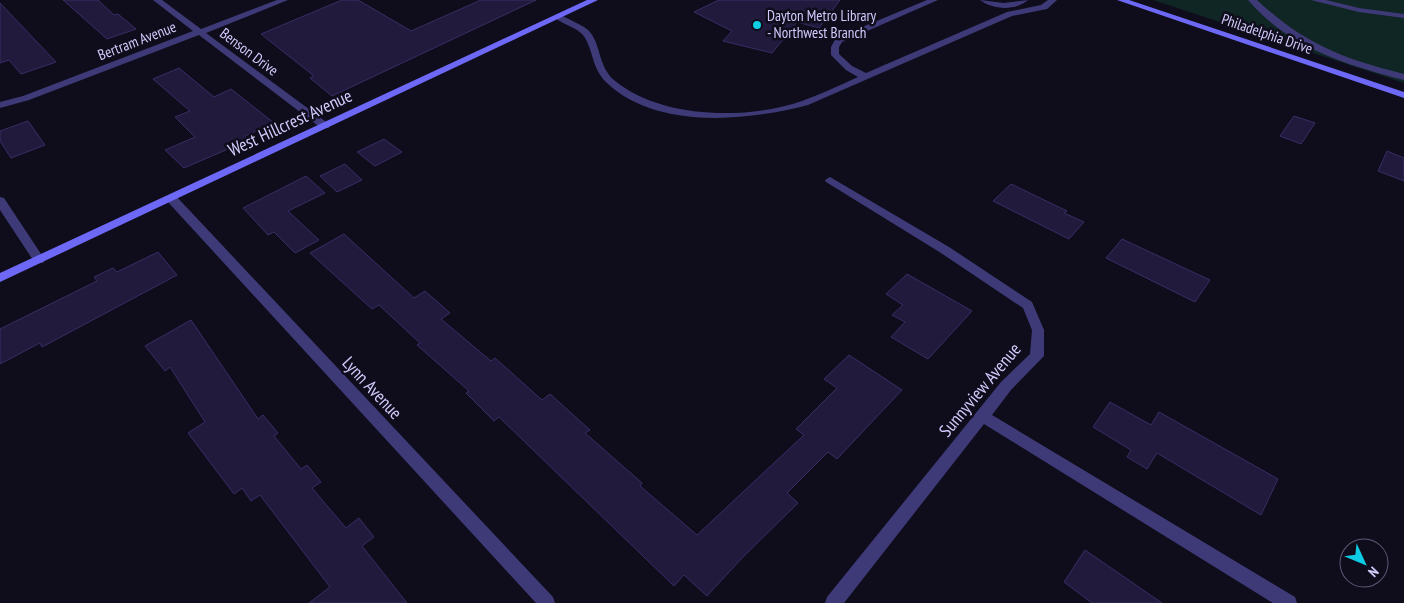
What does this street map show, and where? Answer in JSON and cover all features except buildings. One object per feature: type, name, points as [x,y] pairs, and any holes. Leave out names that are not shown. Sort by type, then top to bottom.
[{"type":"street","name":"Benson Drive","points":[[157,0],[325,126]]},
{"type":"street","name":"Bertram Avenue","points":[[0,105],[26,98],[284,0]]},
{"type":"street","name":"West Hillcrest Avenue","points":[[0,278],[594,0]]},
{"type":"street","points":[[866,77],[850,68],[836,55],[835,47],[839,40],[934,0]]},
{"type":"street","points":[[984,0],[1000,6],[1024,0]]},
{"type":"street","points":[[558,17],[585,32],[597,66],[610,82],[642,100],[677,110],[725,116],[782,110],[805,103],[1000,18],[1044,7],[1053,0]]},
{"type":"street","name":"Philadelphia Drive","points":[[1121,0],[1404,95]]},
{"type":"street","points":[[1252,0],[1287,30],[1317,50],[1349,63],[1404,77]]},
{"type":"street","points":[[1315,0],[1359,10],[1404,16]]},
{"type":"street","points":[[1011,4],[1021,12]]},
{"type":"street","name":"Sunnyview Avenue","points":[[830,180],[945,250],[1028,305],[1038,330],[1037,356],[1006,386],[833,603]]},
{"type":"street","name":"Lynn Avenue","points":[[172,198],[547,603]]},
{"type":"street","points":[[0,201],[39,260]]},
{"type":"street","points":[[982,416],[1289,603]]},
{"type":"green space","points":[[1153,0],[1404,0],[1404,83]]},
{"type":"place","name":"Dayton Metro Library - Northwest Branch","points":[[757,25]]}]
